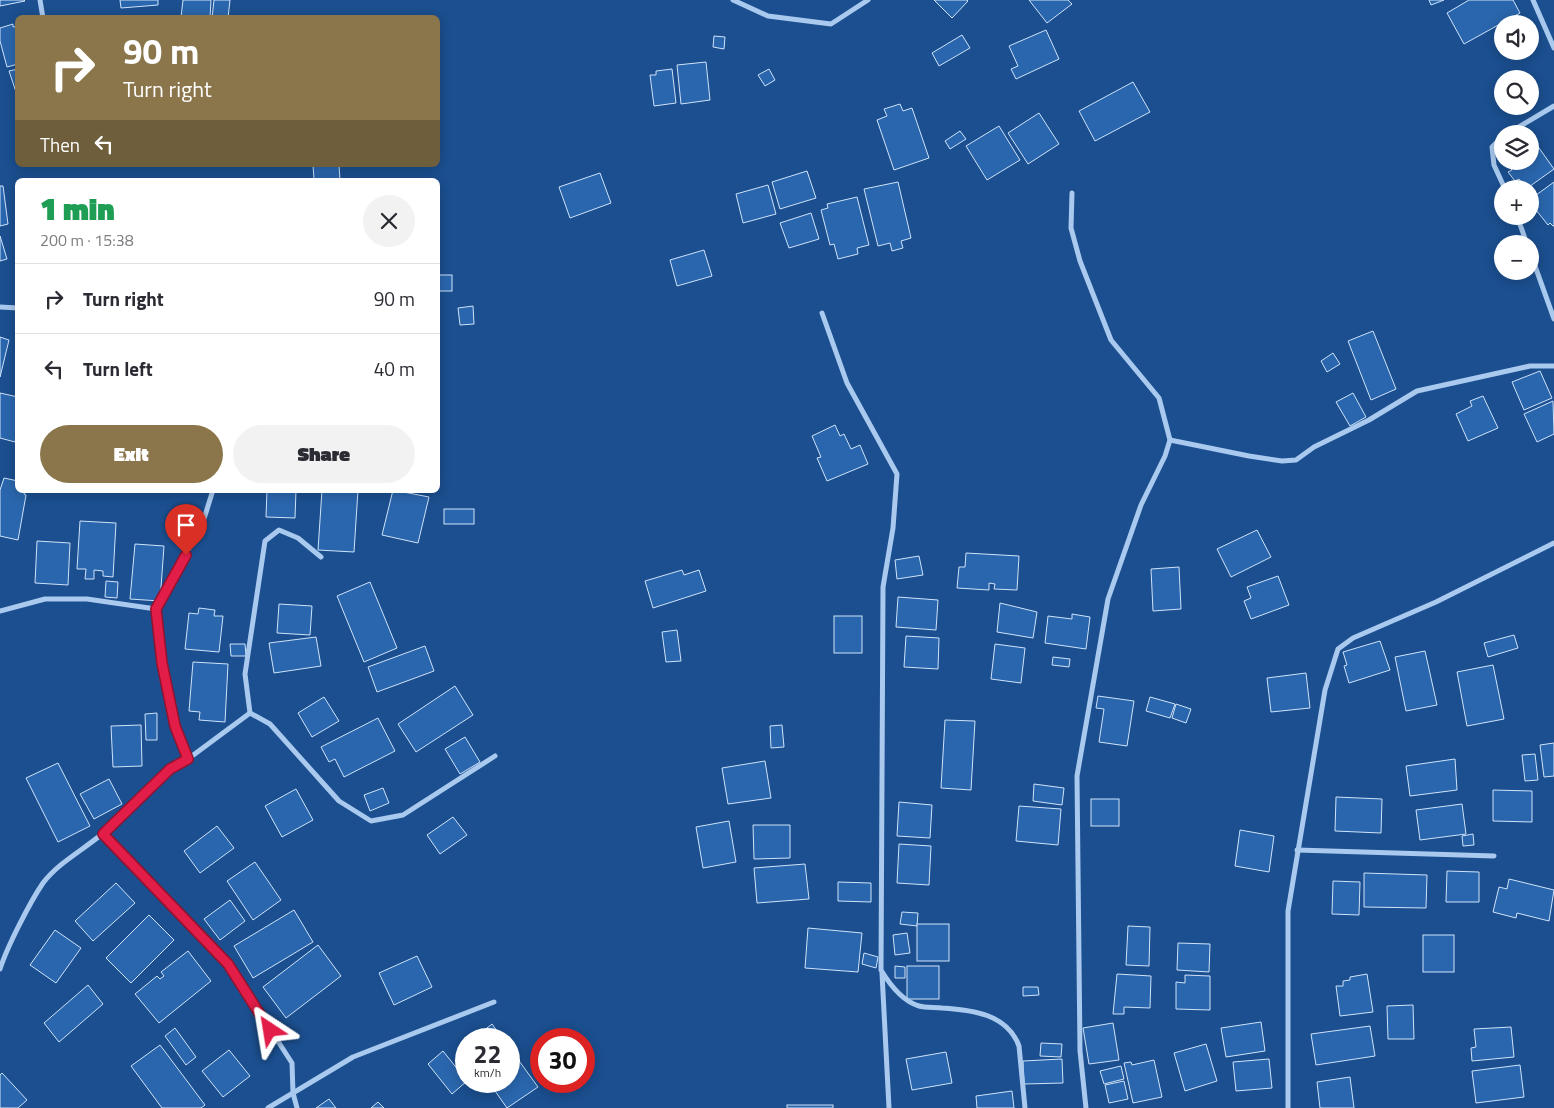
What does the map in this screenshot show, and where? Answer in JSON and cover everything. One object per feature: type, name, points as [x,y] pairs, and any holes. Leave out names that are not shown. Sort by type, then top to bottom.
[{"type":"street","points":[[40,0],[42,15]]},
{"type":"street","points":[[733,0],[768,16],[831,24],[868,0]]},
{"type":"street","points":[[1533,0],[1554,48]]},
{"type":"street","points":[[1522,125],[1554,106]]},
{"type":"street","points":[[1494,145],[1492,147],[1494,165]]},
{"type":"street","points":[[1072,193],[1071,228],[1080,261],[1107,331],[1111,340],[1159,398],[1170,440],[1165,456],[1142,505],[1108,599],[1076,776],[1080,1051],[1086,1108]]},
{"type":"street","points":[[1539,277],[1554,318]]},
{"type":"street","points":[[0,307],[15,308]]},
{"type":"street","points":[[822,313],[847,383],[897,474],[893,528],[882,587],[881,970],[889,1108]]},
{"type":"street","points":[[1170,440],[1249,456],[1282,461],[1296,460],[1314,447],[1369,420],[1417,391],[1530,366],[1554,366]]},
{"type":"street","points":[[188,759],[175,726],[162,663],[156,609],[204,522],[212,493]]},
{"type":"street","points":[[250,713],[245,674],[265,541],[279,530],[298,538],[321,557]]},
{"type":"street","points":[[1288,1108],[1288,911],[1325,690],[1338,649],[1353,638],[1436,602],[1554,543]]},
{"type":"street","points":[[0,611],[45,599],[86,599],[156,609]]},
{"type":"street","points":[[250,713],[270,724],[339,801],[371,821],[404,815],[495,756]]},
{"type":"street","points":[[0,969],[4,955],[43,883],[61,865],[103,834],[170,769],[188,759],[250,713]]},
{"type":"street","points":[[103,834],[228,964],[292,1063],[293,1092],[297,1108]]},
{"type":"street","points":[[1297,850],[1494,856]]},
{"type":"street","points":[[881,970],[890,985],[905,999],[920,1006],[986,1014],[1004,1023],[1016,1036],[1019,1046],[1026,1108]]},
{"type":"street","points":[[268,1108],[353,1057],[494,1002]]},
{"type":"building","points":[[0,0],[24,0],[25,1],[0,6]]},
{"type":"building","points":[[120,0],[158,0],[158,5],[121,8]]},
{"type":"building","points":[[183,0],[211,0],[210,15],[181,15]]},
{"type":"building","points":[[214,0],[230,0],[228,15],[212,15]]},
{"type":"building","points":[[934,0],[967,0],[968,1],[952,18]]},
{"type":"building","points":[[1029,0],[1068,0],[1072,4],[1047,23]]},
{"type":"building","points":[[1429,0],[1444,0],[1431,5]]},
{"type":"building","points":[[1469,0],[1513,0],[1520,13],[1516,15],[1494,15],[1494,27],[1464,44],[1447,13]]},
{"type":"building","points":[[13,24],[13,27],[15,27],[15,65],[7,67],[0,41],[0,28]]},
{"type":"building","points":[[1046,30],[1059,59],[1016,79],[1011,69],[1018,66],[1009,46]]},
{"type":"building","points":[[962,35],[970,48],[939,66],[932,53]]},
{"type":"building","points":[[714,36],[725,37],[724,49],[713,47]]},
{"type":"building","points":[[706,62],[710,100],[681,104],[677,65]]},
{"type":"building","points":[[672,69],[676,103],[654,106],[650,75],[656,75],[656,71]]},
{"type":"building","points":[[769,69],[775,80],[765,86],[758,75]]},
{"type":"building","points":[[15,70],[15,89],[9,71]]},
{"type":"building","points":[[1133,82],[1150,112],[1095,141],[1079,111]]},
{"type":"building","points":[[900,104],[903,111],[912,108],[929,158],[894,170],[877,120],[887,116],[884,109]]},
{"type":"building","points":[[1039,113],[1059,144],[1028,164],[1008,133]]},
{"type":"building","points":[[999,126],[1020,160],[987,180],[966,146]]},
{"type":"building","points":[[960,131],[966,139],[950,149],[945,141]]},
{"type":"building","points":[[1539,148],[1554,169],[1539,180],[1514,180],[1508,172],[1512,170],[1539,170]]},
{"type":"building","points":[[313,167],[339,167],[340,178],[314,178]]},
{"type":"building","points":[[807,171],[816,198],[780,209],[772,182]]},
{"type":"building","points":[[600,173],[611,203],[570,218],[559,187]]},
{"type":"building","points":[[898,182],[911,238],[901,241],[903,248],[892,251],[890,243],[878,246],[864,189]]},
{"type":"building","points":[[1554,182],[1554,226],[1550,223],[1548,225],[1539,214],[1539,193]]},
{"type":"building","points":[[768,185],[776,214],[743,223],[736,194]]},
{"type":"building","points":[[0,186],[3,186],[8,224],[0,226]]},
{"type":"building","points":[[857,197],[869,245],[857,248],[858,254],[838,259],[834,244],[830,245],[821,210],[828,208],[827,204]]},
{"type":"building","points":[[811,213],[819,239],[789,248],[780,223]]},
{"type":"building","points":[[0,236],[7,259],[0,261]]},
{"type":"building","points":[[704,250],[712,276],[677,286],[670,260]]},
{"type":"building","points":[[440,275],[452,275],[452,291],[440,291]]},
{"type":"building","points":[[473,306],[474,324],[460,325],[458,308]]},
{"type":"building","points":[[1373,331],[1396,389],[1371,400],[1348,341]]},
{"type":"building","points":[[0,337],[9,340],[0,377]]},
{"type":"building","points":[[1333,353],[1340,364],[1327,372],[1321,361]]},
{"type":"building","points":[[1540,371],[1552,398],[1524,410],[1512,382]]},
{"type":"building","points":[[0,393],[15,396],[15,442],[0,438]]},
{"type":"building","points":[[1353,393],[1366,417],[1350,426],[1336,402]]},
{"type":"building","points":[[1483,396],[1498,428],[1468,441],[1456,414],[1472,406],[1470,401]]},
{"type":"building","points":[[1553,401],[1554,434],[1537,442],[1524,414]]},
{"type":"building","points":[[835,425],[840,436],[844,434],[851,449],[860,445],[868,464],[827,481],[817,458],[821,457],[812,436]]},
{"type":"building","points":[[4,478],[15,480],[15,493],[24,493],[26,495],[18,540],[0,536],[0,490]]},
{"type":"building","points":[[267,493],[296,493],[295,518],[266,517]]},
{"type":"building","points":[[322,493],[358,493],[354,552],[318,550]]},
{"type":"building","points":[[392,493],[408,493],[429,497],[418,543],[382,535]]},
{"type":"building","points":[[444,509],[474,509],[474,524],[444,524]]},
{"type":"building","points":[[80,521],[116,523],[113,577],[103,576],[103,571],[94,570],[94,579],[85,579],[86,569],[77,569]]},
{"type":"building","points":[[1257,530],[1271,557],[1231,577],[1217,549]]},
{"type":"building","points":[[37,541],[70,543],[68,585],[35,583]]},
{"type":"building","points":[[135,544],[164,546],[160,601],[130,599]]},
{"type":"building","points":[[966,553],[1019,556],[1017,590],[994,589],[995,584],[989,583],[989,590],[957,588],[959,567],[965,567]]},
{"type":"building","points":[[919,556],[923,575],[897,579],[895,560]]},
{"type":"building","points":[[1179,567],[1181,609],[1153,611],[1151,569]]},
{"type":"building","points":[[682,570],[684,575],[699,570],[706,591],[653,608],[645,581]]},
{"type":"building","points":[[1278,576],[1289,605],[1251,619],[1244,601],[1251,598],[1247,587]]},
{"type":"building","points":[[106,581],[118,582],[117,598],[105,597]]},
{"type":"building","points":[[370,582],[397,648],[364,662],[337,596]]},
{"type":"building","points":[[898,597],[938,600],[936,630],[896,627]]},
{"type":"building","points":[[1000,603],[1037,612],[1033,638],[997,632]]},
{"type":"building","points":[[279,604],[312,606],[310,635],[277,633]]},
{"type":"building","points":[[199,608],[215,610],[214,616],[223,616],[219,652],[185,649],[189,613],[198,614]]},
{"type":"building","points":[[1072,614],[1090,617],[1086,649],[1045,643],[1048,616],[1072,619]]},
{"type":"building","points":[[834,616],[862,616],[862,653],[834,653]]},
{"type":"building","points":[[677,630],[681,661],[666,662],[662,632]]},
{"type":"building","points":[[1514,635],[1518,648],[1488,657],[1484,643]]},
{"type":"building","points":[[906,636],[939,638],[938,669],[904,667]]},
{"type":"building","points":[[316,637],[321,666],[274,673],[269,643]]},
{"type":"building","points":[[1380,641],[1390,670],[1349,683],[1344,666],[1347,665],[1343,652]]},
{"type":"building","points":[[230,644],[245,644],[246,656],[231,656]]},
{"type":"building","points":[[995,644],[1025,648],[1021,683],[991,679]]},
{"type":"building","points":[[425,646],[434,671],[377,692],[368,667]]},
{"type":"building","points":[[1425,651],[1437,705],[1406,711],[1395,657]]},
{"type":"building","points":[[1053,657],[1070,659],[1069,667],[1052,665]]},
{"type":"building","points":[[193,662],[228,664],[225,722],[199,720],[200,712],[189,711]]},
{"type":"building","points":[[1493,665],[1504,719],[1467,726],[1457,672]]},
{"type":"building","points":[[1306,673],[1310,708],[1271,712],[1267,678]]},
{"type":"building","points":[[455,686],[473,715],[416,752],[398,724]]},
{"type":"building","points":[[1098,696],[1134,701],[1127,746],[1099,742],[1104,709],[1096,708]]},
{"type":"building","points":[[324,697],[339,721],[312,737],[298,713]]},
{"type":"building","points":[[1150,697],[1175,704],[1170,718],[1146,711]]},
{"type":"building","points":[[1176,704],[1191,709],[1186,723],[1172,718]]},
{"type":"building","points":[[157,713],[157,740],[146,740],[145,714]]},
{"type":"building","points":[[378,718],[395,751],[344,777],[335,759],[329,762],[321,747]]},
{"type":"building","points":[[945,720],[975,721],[971,790],[941,788]]},
{"type":"building","points":[[141,725],[142,766],[113,767],[111,726]]},
{"type":"building","points":[[782,725],[784,747],[771,748],[770,726]]},
{"type":"building","points":[[465,737],[480,762],[460,774],[445,749]]},
{"type":"building","points":[[1554,743],[1554,776],[1544,777],[1540,745]]},
{"type":"building","points":[[1535,754],[1538,780],[1525,781],[1522,755]]},
{"type":"building","points":[[1455,759],[1457,790],[1410,796],[1406,766]]},
{"type":"building","points":[[765,761],[771,798],[728,804],[722,768]]},
{"type":"building","points":[[58,763],[90,826],[58,842],[26,778]]},
{"type":"building","points":[[109,779],[122,804],[94,819],[80,794]]},
{"type":"building","points":[[1034,784],[1064,788],[1062,805],[1033,801]]},
{"type":"building","points":[[383,788],[389,803],[370,811],[364,795]]},
{"type":"building","points":[[296,789],[313,820],[282,837],[265,806]]},
{"type":"building","points":[[1493,790],[1532,791],[1532,822],[1493,821]]},
{"type":"building","points":[[1336,797],[1382,799],[1381,833],[1335,831]]},
{"type":"building","points":[[1091,799],[1119,799],[1119,826],[1091,826]]},
{"type":"building","points":[[899,802],[932,805],[930,838],[897,836]]},
{"type":"building","points":[[1462,804],[1466,834],[1420,840],[1416,810]]},
{"type":"building","points":[[1019,806],[1061,809],[1058,845],[1016,841]]},
{"type":"building","points":[[453,817],[467,835],[440,854],[427,835]]},
{"type":"building","points":[[729,821],[736,862],[703,868],[696,827]]},
{"type":"building","points":[[753,825],[790,825],[790,858],[754,859]]},
{"type":"building","points":[[217,826],[234,848],[200,873],[184,851]]},
{"type":"building","points":[[1240,830],[1274,836],[1269,872],[1235,866]]},
{"type":"building","points":[[1473,834],[1474,845],[1463,846],[1462,836]]},
{"type":"building","points":[[899,844],[931,846],[929,885],[897,883]]},
{"type":"building","points":[[255,862],[281,900],[253,920],[227,881]]},
{"type":"building","points":[[805,864],[809,899],[757,903],[754,868]]},
{"type":"building","points":[[1447,871],[1479,872],[1479,902],[1446,902]]},
{"type":"building","points":[[1364,873],[1427,875],[1426,908],[1364,907]]},
{"type":"building","points":[[1509,879],[1554,890],[1549,921],[1517,913],[1516,918],[1493,912],[1499,887],[1507,889]]},
{"type":"building","points":[[1333,881],[1360,882],[1359,915],[1332,914]]},
{"type":"building","points":[[838,882],[871,883],[871,902],[838,901]]},
{"type":"building","points":[[116,883],[135,903],[93,941],[75,921]]},
{"type":"building","points":[[230,900],[245,921],[220,940],[204,919]]},
{"type":"building","points":[[294,910],[313,942],[253,978],[234,946]]},
{"type":"building","points":[[902,912],[918,913],[917,926],[900,924]]},
{"type":"building","points":[[149,915],[174,940],[131,983],[106,958]]},
{"type":"building","points":[[917,924],[949,924],[949,961],[917,961]]},
{"type":"building","points":[[1128,926],[1150,927],[1149,966],[1126,965]]},
{"type":"building","points":[[808,928],[862,933],[858,972],[805,968]]},
{"type":"building","points":[[55,930],[81,948],[56,983],[30,965]]},
{"type":"building","points":[[907,933],[910,953],[895,955],[893,935]]},
{"type":"building","points":[[1423,935],[1454,935],[1454,972],[1423,972]]},
{"type":"building","points":[[1178,943],[1210,944],[1209,972],[1177,970]]},
{"type":"building","points":[[318,945],[341,976],[286,1018],[263,987]]},
{"type":"building","points":[[188,951],[211,981],[159,1023],[135,994],[157,976],[160,979],[164,976],[161,972]]},
{"type":"building","points":[[864,953],[878,957],[876,968],[862,964]]},
{"type":"building","points":[[417,956],[432,987],[394,1005],[379,973]]},
{"type":"building","points":[[895,966],[905,967],[905,978],[895,978]]},
{"type":"building","points":[[907,966],[939,966],[939,999],[907,999]]},
{"type":"building","points":[[1117,974],[1151,976],[1150,1008],[1124,1007],[1124,1014],[1113,1014]]},
{"type":"building","points":[[1367,974],[1373,1012],[1340,1016],[1336,986],[1343,986],[1343,981],[1350,980],[1350,977]]},
{"type":"building","points":[[1185,975],[1210,976],[1210,1010],[1176,1009],[1176,982],[1185,983]]},
{"type":"building","points":[[88,985],[103,1004],[59,1042],[44,1023]]},
{"type":"building","points":[[1023,987],[1038,987],[1039,995],[1023,996]]},
{"type":"building","points":[[1413,1005],[1414,1039],[1388,1039],[1387,1006]]},
{"type":"building","points":[[1261,1022],[1265,1051],[1226,1057],[1221,1028]]},
{"type":"building","points":[[1113,1023],[1119,1060],[1089,1064],[1083,1028]]},
{"type":"building","points":[[492,1024],[495,1028],[487,1028]]},
{"type":"building","points":[[1370,1026],[1375,1056],[1316,1065],[1311,1034]]},
{"type":"building","points":[[1511,1027],[1514,1057],[1472,1061],[1471,1048],[1476,1047],[1474,1029]]},
{"type":"building","points":[[175,1028],[196,1057],[186,1065],[165,1036]]},
{"type":"building","points":[[1041,1043],[1062,1044],[1061,1057],[1040,1056]]},
{"type":"building","points":[[1206,1044],[1217,1081],[1185,1091],[1174,1053]]},
{"type":"building","points":[[160,1045],[205,1105],[201,1108],[162,1108],[131,1066]]},
{"type":"building","points":[[229,1050],[250,1076],[223,1097],[202,1071]]},
{"type":"building","points":[[443,1051],[455,1066],[455,1091],[452,1094],[428,1064]]},
{"type":"building","points":[[946,1052],[952,1083],[912,1090],[906,1059]]},
{"type":"building","points":[[1062,1059],[1063,1083],[1024,1084],[1023,1061]]},
{"type":"building","points":[[1269,1059],[1272,1088],[1236,1091],[1233,1062]]},
{"type":"building","points":[[1154,1060],[1162,1097],[1133,1103],[1124,1063],[1131,1062],[1132,1065]]},
{"type":"building","points":[[520,1062],[530,1076],[530,1092],[507,1108],[496,1093],[520,1093]]},
{"type":"building","points":[[1520,1065],[1524,1097],[1476,1103],[1472,1071]]},
{"type":"building","points":[[1121,1066],[1124,1079],[1104,1084],[1100,1071]]},
{"type":"building","points":[[2,1073],[27,1100],[18,1108],[0,1108],[0,1075]]},
{"type":"building","points":[[1350,1077],[1354,1108],[1320,1108],[1317,1082]]},
{"type":"building","points":[[1124,1081],[1128,1099],[1109,1103],[1105,1085]]},
{"type":"building","points":[[1012,1091],[1014,1108],[977,1108],[976,1096]]},
{"type":"building","points":[[329,1099],[336,1108],[316,1108]]},
{"type":"building","points":[[378,1102],[384,1108],[371,1108]]},
{"type":"building","points":[[787,1105],[833,1105],[833,1108],[787,1108]]},
{"type":"route","points":[[186,555],[156,609],[162,663],[175,726],[188,759],[170,769],[103,834],[228,964],[270,1030]]}]
